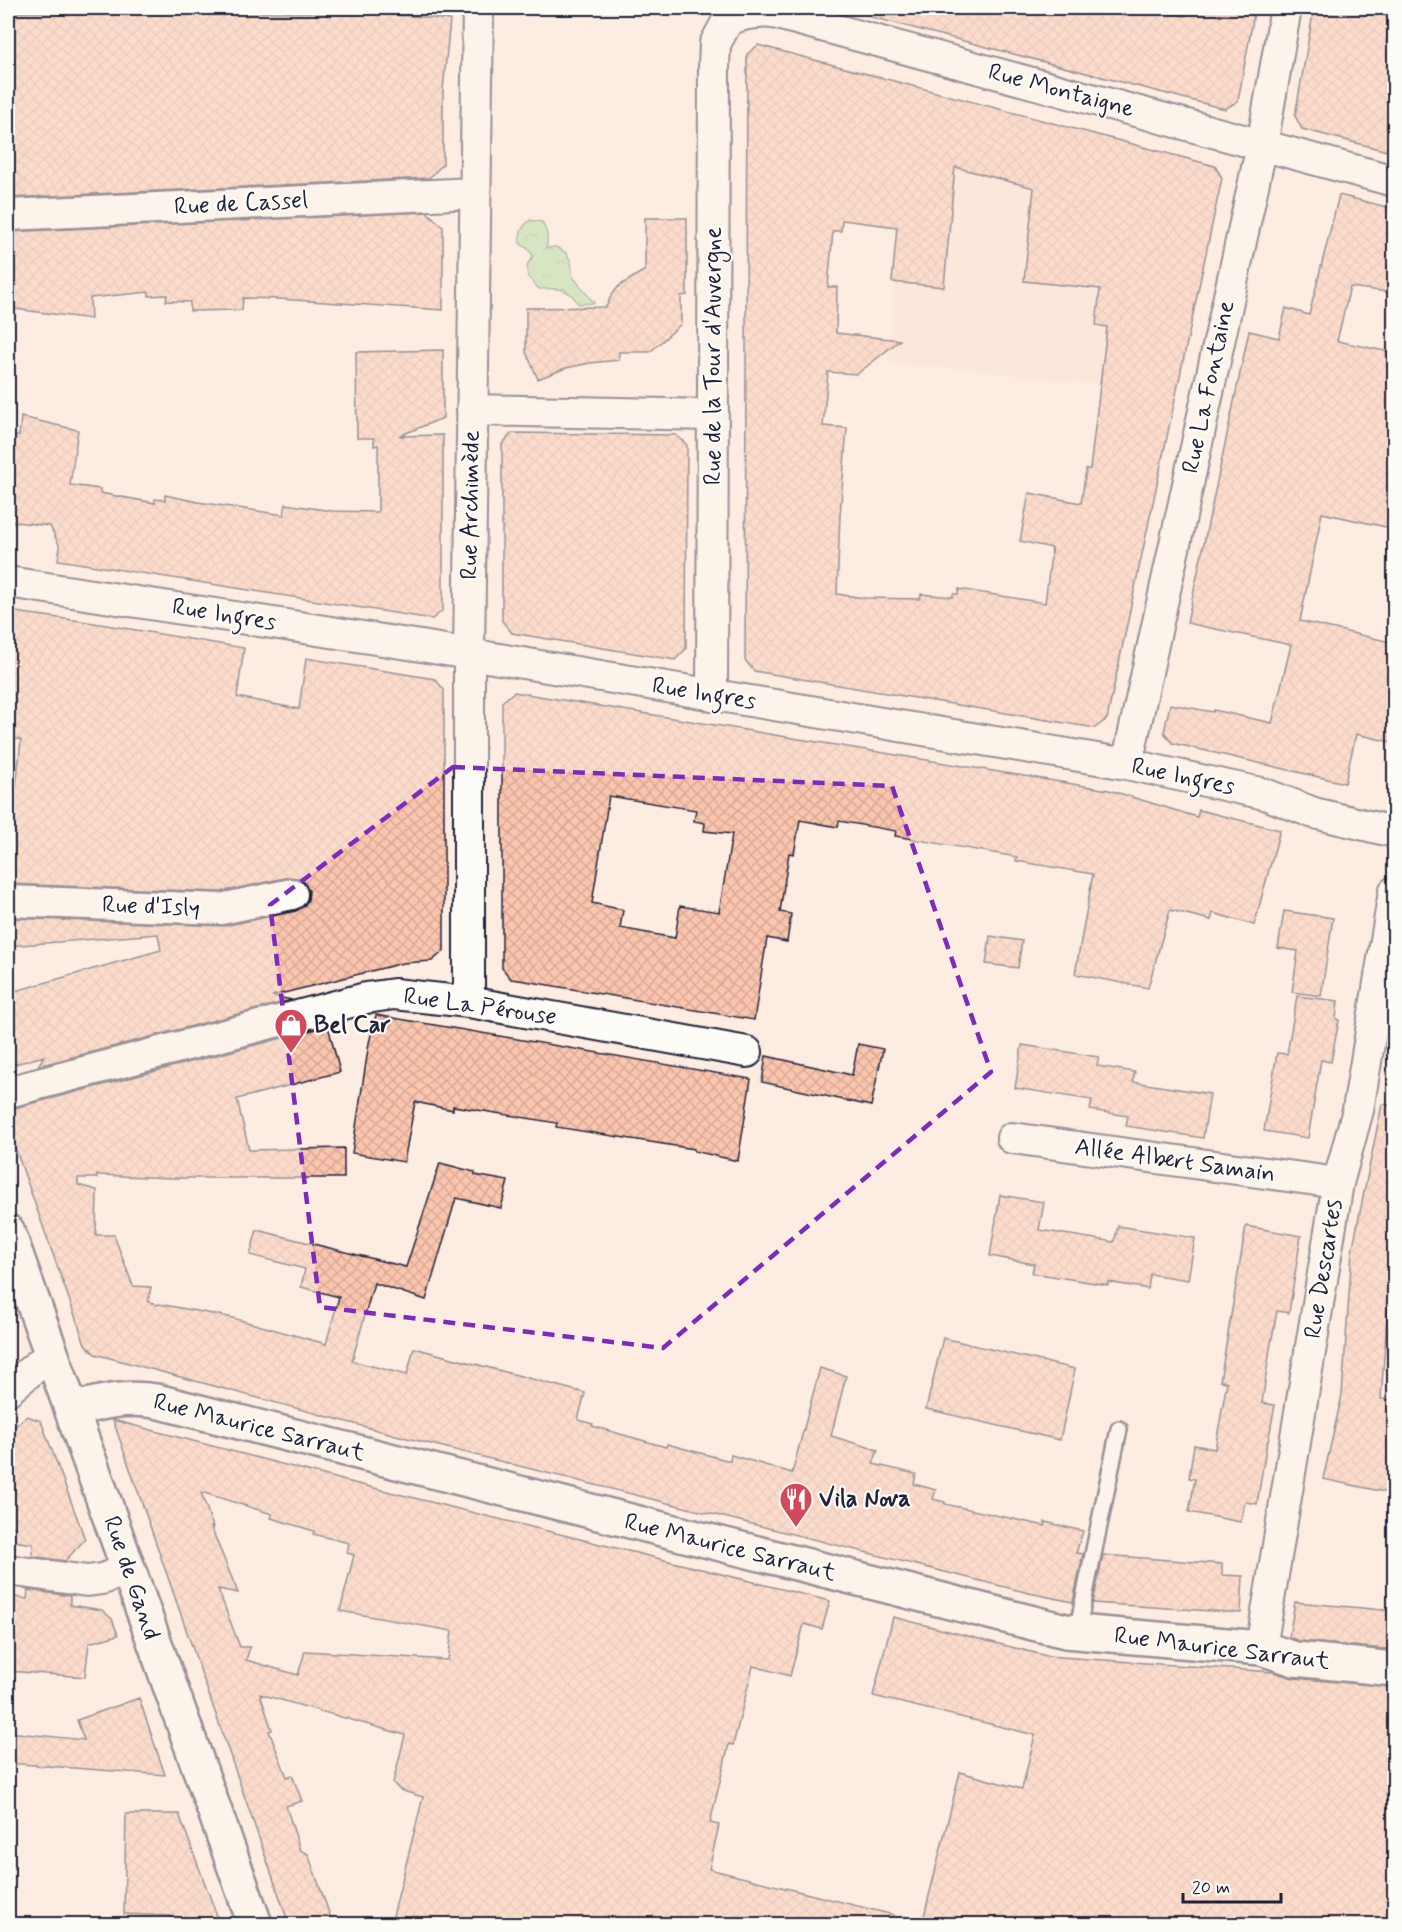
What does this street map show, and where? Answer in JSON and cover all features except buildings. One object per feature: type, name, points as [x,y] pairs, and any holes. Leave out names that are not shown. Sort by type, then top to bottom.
[{"type":"street","name":"Rue Archimède","points":[[470,1002],[469,654],[478,8]]},
{"type":"street","name":"Rue La Fontaine","points":[[1127,764],[1262,145],[1286,8]]},
{"type":"street","name":"Rue Montaigne","points":[[728,20],[743,14],[774,13],[1395,181]]},
{"type":"street","name":"Rue de la Tour d'Auvergne","points":[[712,696],[714,67],[715,45],[728,20]]},
{"type":"street","name":"Rue de Cassel","points":[[8,214],[474,193]]},
{"type":"street","points":[[472,410],[712,415]]},
{"type":"street","name":"Rue Ingres","points":[[8,582],[469,654],[1127,764],[1265,794],[1314,813],[1395,832]]},
{"type":"street","name":"Rue Descartes","points":[[1261,1648],[1338,1183],[1358,1110],[1395,892]]},
{"type":"street","name":"Rue d'Isly","points":[[8,901],[221,909],[292,894]]},
{"type":"street","name":"Rue La Pérouse","points":[[8,1092],[366,998],[394,994],[470,1002],[747,1052]]},
{"type":"street","name":"Allée Albert Samain","points":[[1012,1138],[1338,1183]]},
{"type":"street","name":"Rue de Gand","points":[[8,1232],[255,1924]]},
{"type":"street","points":[[8,1390],[52,1353]]},
{"type":"street","name":"Rue Maurice Sarraut","points":[[72,1410],[122,1398],[156,1401],[617,1520],[1049,1627],[1077,1632],[1261,1648],[1295,1659],[1395,1669]]},
{"type":"street","points":[[8,1570],[87,1581],[102,1579],[128,1570]]},
{"type":"lane","points":[[1077,1632],[1119,1428]]},
{"type":"highlighted area","points":[[453,767],[892,786],[991,1072],[663,1348],[320,1307],[270,905]]},
{"type":"shaded area","points":[[911,86],[1169,154],[1095,429],[1100,384],[888,362]]},
{"type":"green space","points":[[530,220],[542,222],[547,235],[546,248],[556,247],[566,253],[571,262],[573,277],[594,303],[578,304],[571,294],[562,290],[539,289],[528,277],[527,265],[533,256],[520,243],[520,236]]},
{"type":"place","name":"Bel Car","points":[[291,1054]]},
{"type":"place","name":"Vila Nova","points":[[796,1528]]}]
